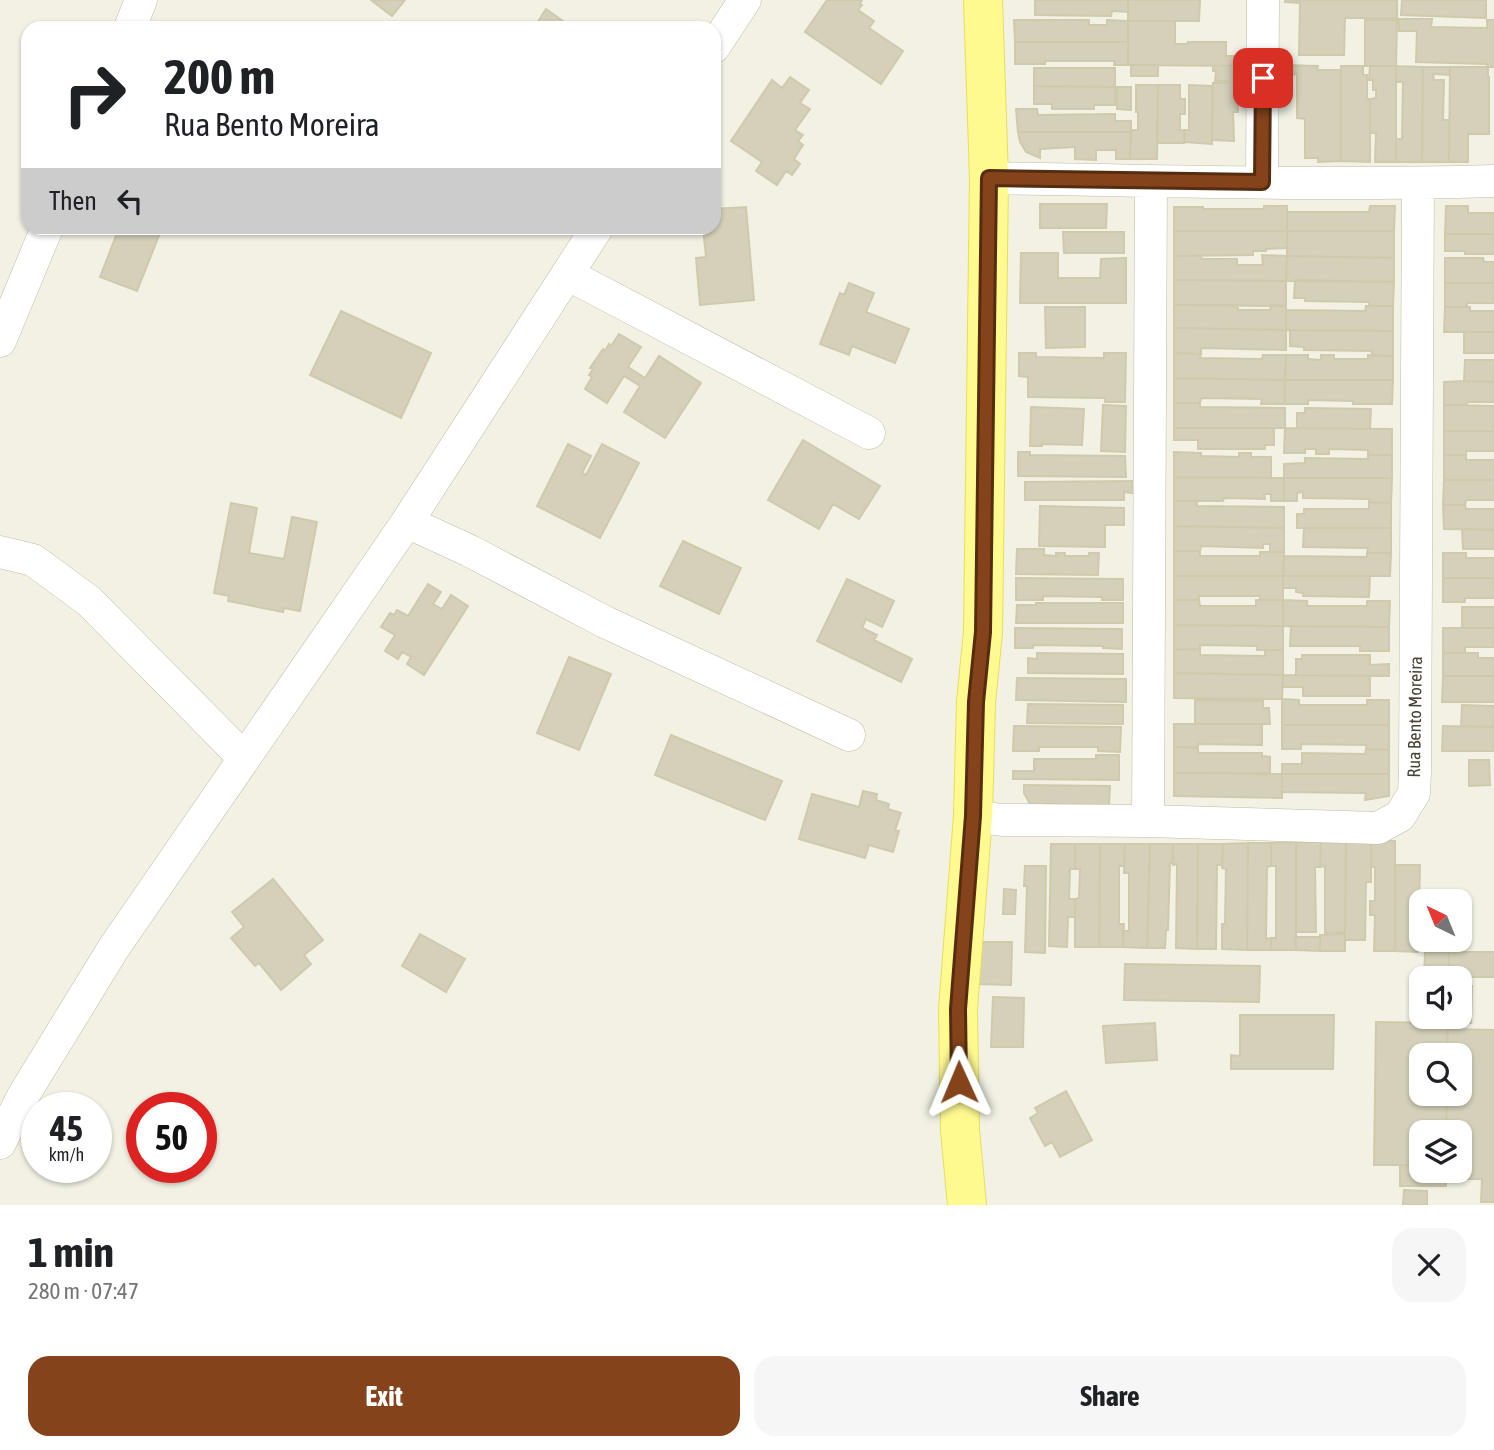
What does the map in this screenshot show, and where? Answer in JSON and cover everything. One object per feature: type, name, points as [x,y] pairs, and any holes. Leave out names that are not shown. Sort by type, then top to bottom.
[{"type":"main road","points":[[967,1205],[960,1130],[958,1009],[973,816],[976,702],[983,632],[989,178],[983,0]]},
{"type":"street","points":[[133,21],[141,0]]},
{"type":"street","points":[[721,36],[745,0]]},
{"type":"street","points":[[1262,182],[1263,0]]},
{"type":"street","points":[[989,178],[1418,183],[1494,181]]},
{"type":"street","points":[[1148,821],[1152,181]]},
{"type":"street","name":"Rua Bento Moreira","points":[[973,816],[1002,820],[1148,821],[1378,828],[1400,816],[1414,793],[1418,183]]},
{"type":"street","points":[[0,341],[44,235]]},
{"type":"street","points":[[0,1143],[23,1096],[113,949],[407,522],[592,235]]},
{"type":"street","points":[[567,274],[869,433]]},
{"type":"street","points":[[407,522],[470,551],[605,622],[849,735]]},
{"type":"street","points":[[0,552],[33,560],[89,601],[244,758]]},
{"type":"building","points":[[371,0],[405,0],[392,16]]},
{"type":"building","points":[[827,0],[862,0],[858,10],[874,21],[869,28],[903,51],[881,84],[805,32]]},
{"type":"building","points":[[1035,0],[1128,0],[1128,12],[1112,11],[1111,16],[1035,15]]},
{"type":"building","points":[[1128,0],[1200,0],[1199,21],[1128,21]]},
{"type":"building","points":[[1285,0],[1397,0],[1397,18],[1345,18],[1344,55],[1299,55],[1300,3]]},
{"type":"building","points":[[1402,0],[1486,0],[1486,18],[1401,15]]},
{"type":"building","points":[[546,9],[563,21],[538,21]]},
{"type":"building","points":[[1399,19],[1432,19],[1431,27],[1487,28],[1487,20],[1494,20],[1494,67],[1487,67],[1487,64],[1416,62],[1417,31],[1399,31]]},
{"type":"building","points":[[1014,20],[1089,20],[1089,25],[1107,25],[1107,20],[1128,21],[1128,42],[1015,42]]},
{"type":"building","points":[[1365,20],[1397,20],[1396,66],[1365,66]]},
{"type":"building","points":[[1128,21],[1175,21],[1175,44],[1226,42],[1226,56],[1244,56],[1244,66],[1128,65]]},
{"type":"building","points":[[1015,42],[1128,42],[1128,65],[1114,65],[1115,61],[1015,64]]},
{"type":"building","points":[[1131,65],[1158,65],[1158,76],[1131,76]]},
{"type":"building","points":[[1285,65],[1318,66],[1317,70],[1341,70],[1341,161],[1318,162],[1318,158],[1305,158],[1305,119],[1297,118],[1297,74],[1285,75]]},
{"type":"building","points":[[1213,66],[1244,66],[1244,88],[1234,88],[1234,94],[1238,94],[1238,112],[1233,112],[1234,141],[1212,140],[1213,83],[1227,83],[1215,81],[1216,71],[1213,71]]},
{"type":"building","points":[[1341,66],[1363,66],[1363,75],[1367,75],[1367,99],[1370,99],[1370,162],[1341,161]]},
{"type":"building","points":[[1370,66],[1396,66],[1396,162],[1375,162],[1376,133],[1370,133],[1370,99],[1376,98],[1376,90],[1373,90],[1373,80],[1369,80]]},
{"type":"building","points":[[1396,66],[1423,67],[1422,162],[1396,162],[1396,139],[1402,139],[1403,82],[1396,82]]},
{"type":"building","points":[[1423,67],[1450,67],[1450,75],[1433,74],[1434,80],[1444,80],[1443,120],[1449,120],[1449,162],[1422,162]]},
{"type":"building","points":[[1450,67],[1488,67],[1489,134],[1468,134],[1468,162],[1449,162]]},
{"type":"building","points":[[1034,68],[1115,68],[1115,87],[1034,86]]},
{"type":"building","points":[[790,77],[809,90],[800,103],[810,109],[795,130],[803,135],[798,141],[803,145],[794,159],[800,164],[792,175],[786,171],[777,185],[756,171],[762,162],[731,141],[772,80],[782,88]]},
{"type":"building","points":[[1136,85],[1158,85],[1157,159],[1130,159],[1131,130],[1138,130]]},
{"type":"building","points":[[1158,85],[1180,85],[1180,99],[1185,99],[1185,114],[1180,114],[1180,130],[1185,131],[1184,143],[1157,143]]},
{"type":"building","points":[[1189,85],[1212,86],[1212,144],[1184,142],[1184,130],[1189,130]]},
{"type":"building","points":[[1034,86],[1115,87],[1115,105],[1094,105],[1094,109],[1052,109],[1052,104],[1034,104]]},
{"type":"building","points":[[1117,87],[1131,87],[1131,110],[1117,109]]},
{"type":"building","points":[[1016,109],[1037,109],[1038,115],[1115,114],[1115,121],[1131,121],[1131,132],[1018,132]]},
{"type":"building","points":[[1018,132],[1131,132],[1130,159],[1116,159],[1116,150],[1096,150],[1096,160],[1075,159],[1075,147],[1040,149],[1040,158],[1026,152]]},
{"type":"building","points":[[1040,204],[1107,204],[1106,228],[1040,228]]},
{"type":"building","points":[[1264,206],[1287,206],[1287,231],[1174,231],[1174,207],[1264,209]]},
{"type":"building","points":[[1370,206],[1395,206],[1394,231],[1287,231],[1287,212],[1369,212]]},
{"type":"building","points":[[1446,206],[1468,206],[1468,213],[1494,213],[1494,234],[1445,234]]},
{"type":"building","points":[[746,207],[754,300],[700,305],[696,258],[706,257],[704,235],[721,235],[721,209]]},
{"type":"building","points":[[1174,231],[1287,231],[1287,248],[1253,251],[1253,255],[1174,256]]},
{"type":"building","points":[[1287,231],[1394,231],[1394,258],[1287,256]]},
{"type":"building","points":[[1063,232],[1124,232],[1124,253],[1064,253]]},
{"type":"building","points":[[1445,234],[1494,234],[1494,254],[1445,251]]},
{"type":"building","points":[[116,235],[159,235],[137,291],[100,277]]},
{"type":"building","points":[[1021,253],[1058,253],[1058,278],[1100,278],[1101,259],[1126,258],[1126,303],[1020,303]]},
{"type":"building","points":[[1262,255],[1287,256],[1286,281],[1174,280],[1174,256],[1237,259],[1237,265],[1263,265]]},
{"type":"building","points":[[1287,256],[1394,258],[1394,282],[1286,281]]},
{"type":"building","points":[[1445,258],[1483,258],[1484,262],[1494,262],[1494,283],[1445,283]]},
{"type":"building","points":[[1174,280],[1286,281],[1286,306],[1174,305]]},
{"type":"building","points":[[1295,280],[1394,282],[1393,306],[1369,306],[1369,302],[1305,301],[1305,298],[1294,298]]},
{"type":"building","points":[[849,283],[874,293],[866,312],[909,329],[895,363],[852,346],[849,355],[820,344],[840,293],[844,295]]},
{"type":"building","points":[[1445,283],[1494,283],[1494,303],[1467,303],[1467,307],[1445,307]]},
{"type":"building","points":[[1174,305],[1238,305],[1238,310],[1270,310],[1271,305],[1286,306],[1286,330],[1174,328]]},
{"type":"building","points":[[1366,306],[1393,306],[1393,331],[1286,330],[1286,310],[1365,311]]},
{"type":"building","points":[[1045,307],[1085,307],[1085,347],[1046,348]]},
{"type":"building","points":[[1445,307],[1494,311],[1494,332],[1444,332]]},
{"type":"building","points":[[341,311],[431,353],[401,418],[310,375]]},
{"type":"building","points":[[1174,328],[1286,330],[1286,350],[1201,348],[1201,354],[1174,353]]},
{"type":"building","points":[[1290,330],[1393,331],[1393,356],[1372,356],[1372,351],[1304,350],[1304,347],[1290,346]]},
{"type":"building","points":[[1464,332],[1494,332],[1494,353],[1464,353]]},
{"type":"building","points":[[619,334],[641,347],[628,367],[645,378],[659,356],[701,383],[665,438],[624,412],[640,386],[624,376],[607,403],[585,389],[592,377],[589,375],[593,369],[590,368],[603,349],[605,351],[609,344],[611,346]]},
{"type":"building","points":[[1019,353],[1036,353],[1036,357],[1104,358],[1104,353],[1126,353],[1125,402],[1105,402],[1105,398],[1028,397],[1028,377],[1019,376]]},
{"type":"building","points":[[1174,353],[1201,354],[1200,358],[1262,359],[1263,355],[1286,355],[1285,380],[1174,378]]},
{"type":"building","points":[[1286,355],[1308,355],[1308,359],[1321,360],[1321,355],[1334,355],[1334,359],[1368,359],[1368,355],[1393,356],[1393,380],[1285,380]]},
{"type":"building","points":[[1465,360],[1494,360],[1494,382],[1464,381]]},
{"type":"building","points":[[1174,378],[1285,380],[1285,404],[1261,404],[1262,399],[1201,398],[1200,403],[1174,403]]},
{"type":"building","points":[[1285,380],[1393,380],[1392,404],[1308,400],[1308,404],[1285,404]]},
{"type":"building","points":[[1444,382],[1494,382],[1494,402],[1444,405]]},
{"type":"building","points":[[1174,403],[1200,403],[1200,407],[1285,408],[1285,428],[1174,428]]},
{"type":"building","points":[[1103,405],[1126,406],[1125,452],[1101,451]]},
{"type":"building","points":[[1444,405],[1494,406],[1494,431],[1444,431]]},
{"type":"building","points":[[1031,407],[1084,409],[1082,445],[1030,446]]},
{"type":"building","points":[[1305,408],[1371,409],[1370,429],[1297,428],[1297,413],[1305,413]]},
{"type":"building","points":[[1174,428],[1274,428],[1274,445],[1265,445],[1265,449],[1198,449],[1198,440],[1174,440]]},
{"type":"building","points":[[1285,428],[1392,429],[1392,455],[1368,455],[1368,450],[1329,449],[1329,454],[1316,454],[1316,449],[1305,449],[1305,453],[1284,453]]},
{"type":"building","points":[[1444,431],[1494,431],[1494,451],[1466,451],[1466,455],[1444,455]]},
{"type":"building","points":[[803,440],[880,486],[859,519],[833,504],[819,529],[768,500]]},
{"type":"building","points":[[568,444],[591,456],[582,473],[586,475],[602,444],[639,463],[600,538],[537,506]]},
{"type":"building","points":[[1018,452],[1030,452],[1030,455],[1125,456],[1126,477],[1018,476]]},
{"type":"building","points":[[1174,452],[1239,457],[1239,453],[1251,453],[1251,457],[1271,457],[1271,478],[1174,477]]},
{"type":"building","points":[[1368,455],[1392,455],[1392,478],[1284,478],[1284,464],[1305,463],[1305,458],[1368,459]]},
{"type":"building","points":[[1444,455],[1466,455],[1466,460],[1494,460],[1494,480],[1444,480]]},
{"type":"building","points":[[1174,477],[1284,478],[1284,501],[1271,501],[1271,494],[1264,494],[1265,499],[1174,501]]},
{"type":"building","points":[[1284,478],[1392,478],[1391,503],[1369,502],[1369,499],[1303,498],[1303,492],[1297,493],[1297,501],[1284,501]]},
{"type":"building","points":[[1444,480],[1494,480],[1494,500],[1466,500],[1465,505],[1443,505]]},
{"type":"building","points":[[1132,481],[1132,493],[1124,492],[1124,500],[1025,500],[1025,482]]},
{"type":"building","points":[[1174,501],[1197,501],[1197,506],[1284,507],[1284,528],[1174,526]]},
{"type":"building","points":[[1369,502],[1391,503],[1391,528],[1297,528],[1297,514],[1304,514],[1304,509],[1369,509]]},
{"type":"building","points":[[231,503],[257,508],[249,553],[284,559],[292,517],[317,522],[300,611],[284,608],[283,612],[228,601],[229,596],[214,593]]},
{"type":"building","points":[[1443,505],[1465,505],[1466,509],[1494,509],[1494,530],[1444,529]]},
{"type":"building","points":[[1040,506],[1124,508],[1124,525],[1105,525],[1105,547],[1039,546]]},
{"type":"building","points":[[1174,526],[1284,528],[1284,552],[1270,552],[1270,544],[1263,544],[1263,548],[1201,546],[1200,551],[1174,551]]},
{"type":"building","points":[[1304,528],[1391,528],[1391,553],[1367,553],[1368,548],[1303,547]]},
{"type":"building","points":[[1462,529],[1494,530],[1494,549],[1463,549]]},
{"type":"building","points":[[683,541],[741,568],[719,614],[660,586]]},
{"type":"building","points":[[1017,549],[1044,549],[1044,555],[1056,556],[1056,553],[1065,553],[1065,556],[1089,556],[1089,553],[1099,553],[1098,575],[1016,574]]},
{"type":"building","points":[[1174,551],[1200,551],[1200,556],[1260,556],[1260,552],[1284,552],[1283,576],[1174,576]]},
{"type":"building","points":[[1367,553],[1391,553],[1390,576],[1283,576],[1284,556],[1367,557]]},
{"type":"building","points":[[1443,553],[1466,553],[1466,558],[1494,558],[1494,578],[1443,578]]},
{"type":"building","points":[[1174,576],[1283,576],[1283,600],[1260,600],[1260,596],[1199,596],[1199,600],[1174,600]]},
{"type":"building","points":[[1283,576],[1370,576],[1369,597],[1303,596],[1303,593],[1296,592],[1296,588],[1283,588]]},
{"type":"building","points":[[1016,578],[1123,579],[1123,600],[1043,596],[1043,600],[1016,600]]},
{"type":"building","points":[[1443,578],[1494,578],[1494,598],[1465,598],[1465,602],[1443,602]]},
{"type":"building","points":[[847,579],[894,601],[882,627],[866,619],[862,628],[877,635],[874,640],[912,659],[901,682],[817,641]]},
{"type":"building","points":[[428,584],[441,592],[433,604],[442,609],[451,595],[468,606],[424,675],[407,664],[411,657],[402,652],[398,659],[385,651],[395,635],[381,627],[390,613],[394,615],[397,610],[408,616]]},
{"type":"building","points":[[1174,600],[1199,600],[1200,606],[1256,606],[1256,600],[1283,600],[1283,626],[1174,625]]},
{"type":"building","points":[[1283,600],[1307,601],[1307,606],[1367,606],[1367,601],[1390,601],[1389,627],[1283,626]]},
{"type":"building","points":[[1123,603],[1123,623],[1016,623],[1017,605]]},
{"type":"building","points":[[1462,607],[1494,607],[1494,628],[1462,628]]},
{"type":"building","points":[[1174,625],[1283,626],[1283,650],[1257,650],[1257,646],[1200,645],[1200,649],[1174,650]]},
{"type":"building","points":[[1291,626],[1389,627],[1389,651],[1360,651],[1360,646],[1290,646]]},
{"type":"building","points":[[1015,628],[1122,629],[1122,649],[1103,646],[1033,645],[1033,648],[1015,648]]},
{"type":"building","points":[[1443,628],[1494,628],[1494,647],[1465,647],[1465,653],[1443,653]]},
{"type":"building","points":[[1200,649],[1200,655],[1265,656],[1265,650],[1283,650],[1283,675],[1174,673],[1174,650]]},
{"type":"building","points":[[1037,653],[1123,654],[1123,674],[1028,673],[1028,658],[1037,659]]},
{"type":"building","points":[[1443,653],[1478,653],[1478,658],[1494,658],[1494,676],[1443,676]]},
{"type":"building","points":[[1302,655],[1370,655],[1370,665],[1389,664],[1389,676],[1296,675],[1296,659],[1302,659]]},
{"type":"building","points":[[569,657],[611,674],[579,750],[537,733]]},
{"type":"building","points":[[1174,673],[1283,675],[1282,699],[1174,698]]},
{"type":"building","points":[[1283,675],[1370,676],[1370,696],[1303,696],[1303,687],[1282,687]]},
{"type":"building","points":[[1443,676],[1494,676],[1494,702],[1442,702]]},
{"type":"building","points":[[1017,678],[1126,679],[1126,702],[1016,700]]},
{"type":"building","points":[[1282,699],[1299,700],[1299,705],[1367,705],[1367,700],[1389,700],[1389,725],[1282,725]]},
{"type":"building","points":[[1195,700],[1263,701],[1263,708],[1269,708],[1270,724],[1195,724]]},
{"type":"building","points":[[1028,704],[1123,705],[1123,724],[1027,723]]},
{"type":"building","points":[[1462,705],[1494,706],[1494,727],[1461,726]]},
{"type":"building","points":[[1174,724],[1262,724],[1262,745],[1198,744],[1198,748],[1174,747]]},
{"type":"building","points":[[1282,725],[1389,725],[1389,750],[1366,749],[1367,745],[1301,744],[1301,749],[1282,749]]},
{"type":"building","points":[[1014,726],[1121,727],[1120,752],[1098,751],[1098,747],[1039,747],[1039,751],[1013,751]]},
{"type":"building","points":[[1443,726],[1494,727],[1494,751],[1442,751]]},
{"type":"building","points":[[671,735],[782,781],[765,820],[655,775]]},
{"type":"building","points":[[1174,747],[1198,747],[1198,753],[1262,753],[1262,756],[1270,757],[1270,773],[1174,773]]},
{"type":"building","points":[[1366,749],[1389,750],[1389,774],[1282,774],[1282,764],[1302,764],[1302,753],[1365,754]]},
{"type":"building","points":[[1096,755],[1119,755],[1119,780],[1013,779],[1013,771],[1034,771],[1034,759],[1096,759]]},
{"type":"building","points":[[1469,760],[1489,760],[1490,785],[1469,786]]},
{"type":"building","points":[[1174,773],[1282,774],[1282,798],[1174,796]]},
{"type":"building","points":[[1282,774],[1389,774],[1389,796],[1365,800],[1366,793],[1282,792]]},
{"type":"building","points":[[1024,785],[1110,786],[1109,805],[1046,804],[1046,810],[1038,810],[1030,804],[1024,793]]},
{"type":"building","points":[[863,791],[877,794],[876,800],[889,804],[888,809],[901,813],[895,830],[899,831],[893,852],[869,845],[865,858],[799,839],[812,794],[859,807]]},
{"type":"building","points":[[1346,841],[1371,841],[1371,882],[1366,882],[1365,940],[1345,940]]},
{"type":"building","points":[[1346,841],[1345,932],[1325,933],[1325,866],[1320,867],[1321,842]]},
{"type":"building","points":[[1371,841],[1395,841],[1395,951],[1374,951],[1375,915],[1370,915],[1370,901],[1375,901],[1375,867],[1371,867]]},
{"type":"building","points":[[1296,842],[1321,842],[1320,867],[1315,867],[1316,932],[1296,932]]},
{"type":"building","points":[[1296,842],[1296,950],[1271,950],[1271,938],[1276,938],[1276,866],[1271,866],[1271,843]]},
{"type":"building","points":[[1248,843],[1247,950],[1222,949],[1226,869],[1222,868],[1223,844]]},
{"type":"building","points":[[1248,843],[1271,843],[1271,866],[1267,867],[1266,939],[1271,938],[1271,950],[1247,950]]},
{"type":"building","points":[[1051,844],[1075,844],[1075,869],[1070,869],[1069,899],[1075,899],[1075,917],[1068,917],[1067,947],[1049,946]]},
{"type":"building","points":[[1075,844],[1100,844],[1099,947],[1075,947],[1075,899],[1079,898],[1080,869],[1075,869]]},
{"type":"building","points":[[1100,844],[1125,844],[1124,866],[1119,866],[1119,924],[1124,924],[1123,947],[1099,947]]},
{"type":"building","points":[[1125,844],[1150,844],[1147,948],[1123,947],[1123,931],[1129,931],[1129,873],[1124,873]]},
{"type":"building","points":[[1150,844],[1173,844],[1165,948],[1147,948]]},
{"type":"building","points":[[1173,844],[1198,844],[1197,949],[1176,948],[1177,864],[1173,865]]},
{"type":"building","points":[[1198,844],[1223,844],[1222,865],[1217,865],[1216,949],[1197,949]]},
{"type":"building","points":[[1395,865],[1420,865],[1419,889],[1409,889],[1409,952],[1395,951]]},
{"type":"building","points":[[1025,866],[1046,866],[1045,953],[1025,952]]},
{"type":"building","points":[[273,879],[323,940],[304,955],[311,964],[281,990],[259,963],[255,966],[231,938],[244,927],[232,912]]},
{"type":"building","points":[[1004,889],[1016,890],[1015,914],[1003,914]]},
{"type":"building","points":[[420,934],[465,959],[446,992],[402,966]]},
{"type":"building","points":[[1345,934],[1345,951],[1320,951],[1320,935]]},
{"type":"building","points":[[1295,937],[1320,937],[1320,951],[1296,950]]},
{"type":"building","points":[[975,942],[1012,942],[1011,985],[974,984]]},
{"type":"building","points":[[1425,952],[1449,952],[1449,966],[1424,966]]},
{"type":"building","points":[[1449,952],[1494,952],[1494,977],[1472,977],[1472,966],[1449,966]]},
{"type":"building","points":[[1125,964],[1260,966],[1259,1002],[1124,1000]]},
{"type":"building","points":[[993,997],[1024,998],[1023,1047],[991,1047]]},
{"type":"building","points":[[1240,1015],[1334,1015],[1333,1069],[1231,1069],[1231,1055],[1240,1056]]},
{"type":"building","points":[[1376,1022],[1409,1022],[1409,1029],[1448,1029],[1447,1043],[1409,1043],[1409,1106],[1447,1106],[1446,1120],[1409,1120],[1409,1165],[1374,1165]]},
{"type":"building","points":[[1155,1023],[1157,1060],[1106,1063],[1103,1026]]},
{"type":"building","points":[[1447,1029],[1494,1030],[1494,1202],[1481,1202],[1482,1179],[1472,1179],[1472,1120],[1446,1120],[1447,1106],[1472,1106],[1472,1043],[1447,1043]]},
{"type":"building","points":[[1066,1091],[1092,1140],[1060,1157],[1052,1142],[1045,1146],[1030,1118],[1038,1113],[1035,1108]]},
{"type":"building","points":[[1400,1165],[1409,1165],[1409,1183],[1446,1183],[1446,1186],[1400,1186]]},
{"type":"building","points":[[1404,1190],[1427,1191],[1427,1205],[1403,1205]]},
{"type":"route","points":[[959,1082],[958,1009],[973,816],[976,702],[983,632],[989,178],[1262,182],[1263,78]]}]
